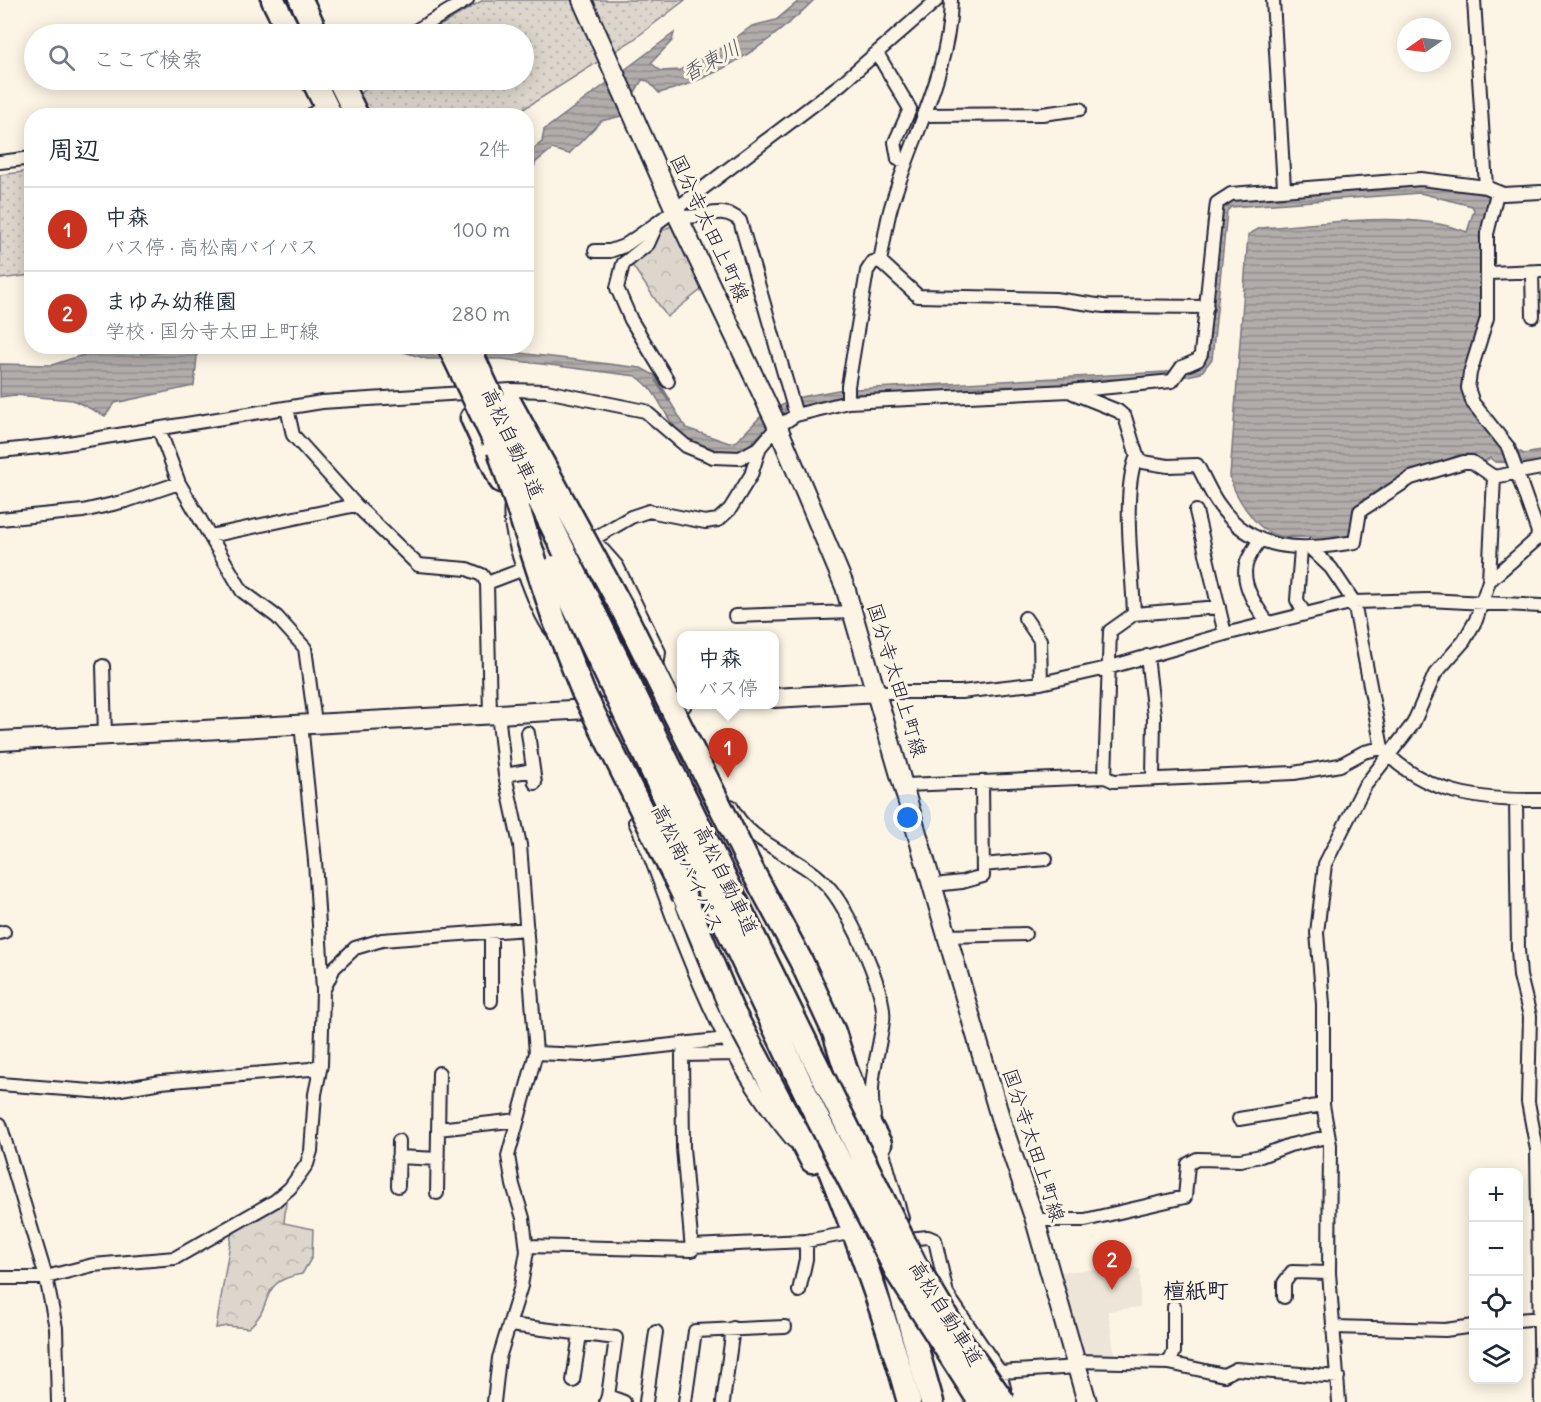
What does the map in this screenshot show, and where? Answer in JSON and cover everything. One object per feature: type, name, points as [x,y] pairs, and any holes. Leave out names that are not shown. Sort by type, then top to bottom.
[{"type":"highway","points":[[273,0],[286,24]]},
{"type":"highway","points":[[281,0],[293,24]]},
{"type":"highway","points":[[301,0],[313,24]]},
{"type":"highway","points":[[307,0],[318,24]]},
{"type":"highway","points":[[317,90],[324,108]]},
{"type":"highway","points":[[322,90],[325,108]]},
{"type":"highway","points":[[349,90],[354,108]]},
{"type":"highway","points":[[350,90],[358,108]]},
{"type":"highway","name":"高松南バイパス","points":[[442,354],[810,1122],[855,1232],[894,1347],[909,1402]]},
{"type":"highway","name":"高松自動車道","points":[[453,354],[817,1117],[898,1274],[980,1402]]},
{"type":"highway","name":"高松自動車道","points":[[472,354],[538,498],[915,1264],[960,1339],[1004,1402]]},
{"type":"highway","name":"高松南バイパス","points":[[478,354],[651,706],[818,1069],[882,1230],[922,1359],[932,1402]]},
{"type":"highway","points":[[483,354],[624,612],[801,961],[834,1032],[846,1070],[866,1118],[880,1144]]},
{"type":"highway","points":[[499,450],[554,619],[583,692],[684,896],[731,1008],[812,1161],[855,1232]]},
{"type":"main road","name":"国分寺太田上町線","points":[[582,0],[830,547],[878,692],[1002,1124],[1035,1220],[1087,1402]]},
{"type":"main road","points":[[779,698],[878,692]]},
{"type":"main road","points":[[0,741],[677,704]]},
{"type":"street","points":[[427,24],[467,0]]},
{"type":"street","points":[[595,251],[610,251],[624,246],[657,223],[841,84],[937,0]]},
{"type":"street","points":[[880,261],[890,208],[938,74],[951,16],[951,0]]},
{"type":"street","points":[[1274,0],[1284,188]]},
{"type":"street","points":[[1474,0],[1493,195],[1487,234],[1489,273],[1487,318],[1470,373],[1468,388],[1473,402],[1508,447],[1538,532],[1537,539],[1489,581]]},
{"type":"street","points":[[877,53],[910,109],[895,142],[898,159],[906,161]]},
{"type":"street","points":[[923,115],[1042,114],[1080,109]]},
{"type":"street","points":[[0,162],[24,159]]},
{"type":"street","points":[[593,539],[631,517],[649,511],[705,522],[718,520],[730,509],[751,475],[760,447],[774,420],[848,396],[1069,392],[1172,381],[1182,367],[1198,360],[1201,354],[1217,203],[1231,194],[1284,188],[1421,179],[1493,195],[1541,192]]},
{"type":"street","points":[[675,208],[691,219],[723,211],[732,213],[740,221],[796,413]]},
{"type":"street","points":[[657,223],[648,244],[622,264],[617,288],[631,320],[668,381]]},
{"type":"street","points":[[880,261],[918,296],[1055,298],[1104,306],[1206,307]]},
{"type":"street","points":[[848,396],[867,272],[873,262],[880,261]]},
{"type":"street","points":[[1489,273],[1537,271],[1533,316]]},
{"type":"street","points":[[0,451],[50,446],[455,384],[492,383],[546,391],[645,411],[676,440],[712,457],[740,458],[760,447]]},
{"type":"street","points":[[1069,392],[1118,411],[1125,417],[1137,456],[1143,462],[1168,466],[1197,465],[1216,501],[1231,521],[1260,540],[1276,547],[1306,549],[1355,542],[1360,512],[1411,478],[1464,462],[1472,462],[1494,477]]},
{"type":"street","points":[[287,408],[293,435],[356,505],[418,565],[467,569],[482,575],[487,583],[494,713],[520,845],[536,1053],[508,1156],[513,1185],[523,1218],[527,1246],[521,1286],[500,1358],[494,1402]]},
{"type":"street","points":[[0,1278],[46,1277],[93,1265],[175,1258],[275,1201],[290,1188],[307,1164],[311,1151],[315,1094],[321,1065],[323,991],[305,648],[277,617],[242,591],[178,483],[159,429]]},
{"type":"street","points":[[1134,614],[1130,500],[1132,468],[1137,456]]},
{"type":"street","points":[[530,459],[617,567],[659,652],[660,660],[651,706]]},
{"type":"street","points":[[1494,477],[1514,468],[1541,468]]},
{"type":"street","points":[[1339,1402],[1329,1273],[1330,1144],[1323,1105],[1323,1004],[1317,933],[1325,864],[1385,751],[1413,723],[1435,674],[1464,640],[1476,620],[1489,581],[1494,477]]},
{"type":"street","points":[[0,519],[83,511],[126,501],[178,483]]},
{"type":"street","points":[[512,503],[511,524],[543,621],[555,635],[575,650],[584,652]]},
{"type":"street","points":[[210,536],[356,505]]},
{"type":"street","points":[[1196,511],[1225,634]]},
{"type":"street","points":[[1260,540],[1246,564],[1245,574],[1253,602],[1268,623]]},
{"type":"street","points":[[1306,549],[1331,568],[1354,602],[1385,751],[1426,783],[1454,794],[1541,800]]},
{"type":"street","points":[[1304,613],[1297,600],[1306,549]]},
{"type":"street","points":[[487,583],[524,569]]},
{"type":"street","points":[[878,692],[961,692],[1041,683],[1107,668],[1225,634],[1354,602],[1481,602],[1541,606]]},
{"type":"street","points":[[1105,777],[1110,631],[1134,614],[1219,607]]},
{"type":"street","points":[[735,616],[853,612]]},
{"type":"street","points":[[1025,618],[1040,640],[1041,683]]},
{"type":"street","points":[[1148,656],[1154,716],[1153,778]]},
{"type":"street","points":[[103,666],[105,735]]},
{"type":"street","points":[[611,708],[597,733],[600,747],[642,836],[687,953],[734,1054],[774,1119],[812,1161]]},
{"type":"street","points":[[684,709],[734,813],[767,845],[797,861],[831,891],[842,907],[878,984],[884,1020],[871,1080],[871,1100],[880,1144],[908,1239],[921,1321],[922,1359]]},
{"type":"street","points":[[528,733],[535,783]]},
{"type":"street","points":[[905,785],[1105,777],[1114,781],[1294,773],[1340,765],[1364,752],[1385,751]]},
{"type":"street","points":[[505,775],[533,770]]},
{"type":"street","points":[[934,885],[962,882],[983,876],[982,783]]},
{"type":"street","points":[[1516,800],[1518,950],[1520,976],[1530,1016],[1528,1102],[1537,1150],[1541,1402]]},
{"type":"street","points":[[983,865],[1046,859]]},
{"type":"street","points":[[323,991],[334,968],[355,948],[382,940],[527,929]]},
{"type":"street","points":[[491,932],[491,1001]]},
{"type":"street","points":[[948,936],[1026,934]]},
{"type":"street","points":[[681,1049],[726,1039]]},
{"type":"street","points":[[527,1246],[692,1250],[683,1148],[681,1049]]},
{"type":"street","points":[[536,1053],[582,1055],[681,1049],[734,1054]]},
{"type":"street","points":[[0,1084],[104,1092],[161,1082],[310,1070],[321,1065]]},
{"type":"street","points":[[437,1192],[439,1073]]},
{"type":"street","points":[[1239,1119],[1323,1105]]},
{"type":"street","points":[[438,1129],[518,1120]]},
{"type":"street","points":[[0,1124],[46,1277],[56,1328],[58,1402]]},
{"type":"street","points":[[1035,1220],[1085,1220],[1185,1197],[1188,1164],[1197,1159],[1240,1160],[1327,1137]]},
{"type":"street","points":[[398,1186],[399,1141]]},
{"type":"street","points":[[399,1157],[438,1159]]},
{"type":"street","points":[[692,1246],[806,1241],[855,1232]]},
{"type":"street","points":[[908,1239],[928,1237],[935,1240],[941,1276],[947,1294],[1000,1372],[1005,1384],[1004,1402]]},
{"type":"street","points":[[799,1291],[806,1259],[806,1241]]},
{"type":"street","points":[[1284,1298],[1284,1283],[1292,1272],[1329,1273]]},
{"type":"street","points":[[1169,1363],[1174,1352],[1174,1307]]},
{"type":"street","points":[[1523,1320],[1539,1318]]},
{"type":"street","points":[[510,1325],[616,1338],[607,1399],[624,1402]]},
{"type":"street","points":[[1334,1327],[1444,1330],[1469,1327]]},
{"type":"street","points":[[723,1402],[733,1328]]},
{"type":"street","points":[[685,1402],[695,1331],[785,1328]]},
{"type":"street","points":[[646,1402],[656,1332]]},
{"type":"street","points":[[573,1381],[580,1334]]},
{"type":"street","points":[[1000,1372],[1076,1364],[1169,1363],[1224,1375],[1236,1369],[1338,1377]]},
{"type":"shaded area","points":[[1135,1267],[1140,1270],[1140,1307],[1108,1311],[1115,1357],[1080,1357],[1056,1272]]},
{"type":"green space","points":[[483,0],[685,0],[633,40],[525,108],[340,108],[365,90],[534,90],[534,24],[443,24]]},
{"type":"green space","points":[[24,172],[24,276],[0,279],[0,175]]},
{"type":"green space","points":[[673,225],[702,289],[667,317],[632,265],[653,247],[663,230]]},
{"type":"green space","points":[[280,1201],[286,1202],[284,1223],[313,1229],[312,1257],[302,1274],[287,1278],[272,1289],[262,1311],[248,1328],[227,1326],[216,1328],[232,1231]]},
{"type":"water","name":"香東川","points":[[800,0],[814,0],[762,44],[702,78],[659,93],[648,81],[642,80],[621,116],[601,121],[569,154],[552,149],[536,162],[534,167],[534,148],[542,142],[544,130],[674,33],[672,41],[651,63],[661,71],[680,70],[723,47],[752,26],[776,20]]},
{"type":"water","points":[[1422,182],[1481,189],[1491,197],[1479,238],[1483,240],[1485,304],[1464,387],[1513,448],[1524,454],[1541,451],[1541,464],[1519,468],[1517,463],[1495,462],[1490,458],[1482,463],[1473,457],[1458,455],[1375,496],[1351,537],[1316,544],[1311,537],[1281,537],[1265,530],[1252,517],[1235,492],[1230,476],[1248,235],[1260,228],[1365,220],[1419,221],[1467,232],[1474,210],[1472,206],[1420,193],[1231,207],[1227,211],[1212,359],[1201,373],[1163,381],[851,396],[786,410],[744,450],[739,451],[711,449],[683,435],[674,427],[647,385],[636,376],[502,359],[427,359],[410,354],[527,354],[641,368],[654,375],[686,428],[729,443],[737,441],[761,416],[796,398],[838,390],[1166,372],[1199,363],[1219,209],[1231,198]]},
{"type":"water","points":[[86,354],[197,354],[194,386],[115,403],[105,416],[73,400],[15,395],[0,397],[0,364],[52,365]]},
{"type":"waterway","points":[[1497,200],[1516,199]]},
{"type":"waterway","points":[[657,381],[669,400]]},
{"type":"place","name":"中森","points":[[728,778]]},
{"type":"place","name":"まゆみ幼稚園","points":[[1112,1290]]},
{"type":"district","name":"檀紙町","points":[[1196,1290]]}]
